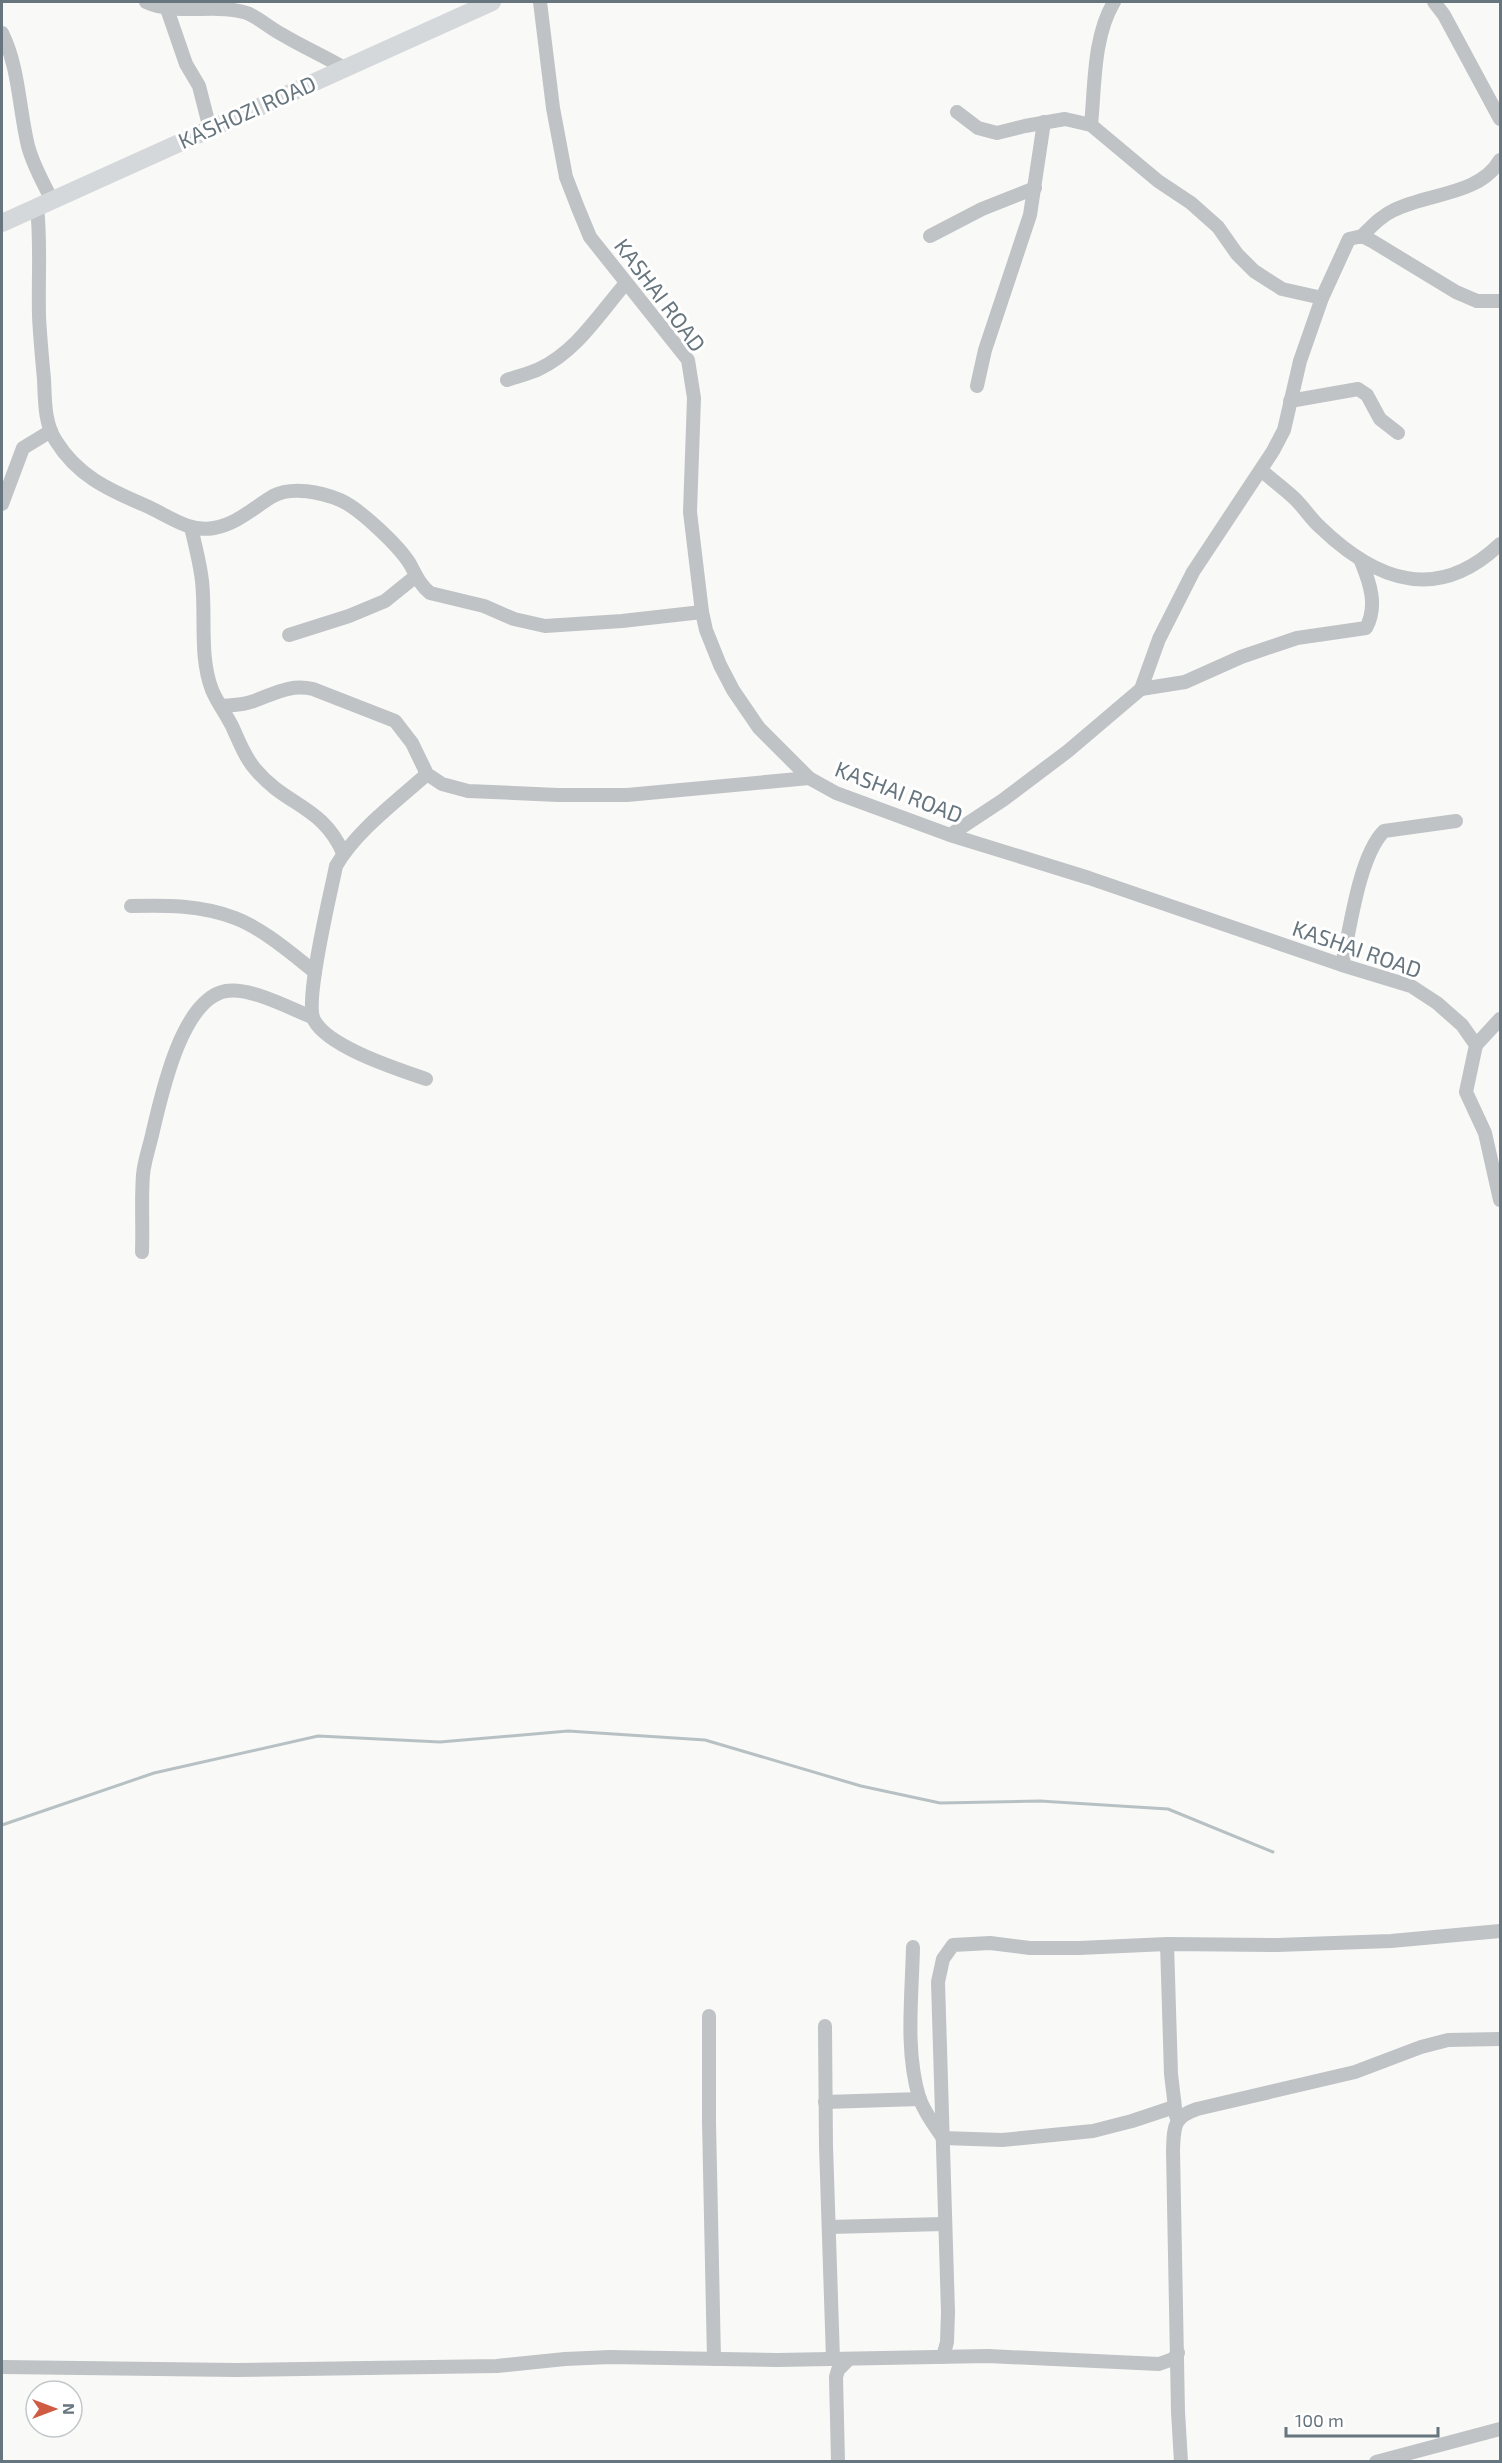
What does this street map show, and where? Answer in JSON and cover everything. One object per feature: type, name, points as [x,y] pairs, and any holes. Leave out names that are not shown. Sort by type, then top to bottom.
[{"type":"main road","name":"KASHOZI ROAD","points":[[2,223],[492,2]]},
{"type":"street","points":[[146,2],[248,14],[344,68]]},
{"type":"street","name":"KASHAI ROAD","points":[[540,2],[553,108],[566,177],[590,237],[688,360],[694,398],[690,512],[702,612],[713,648],[733,690],[759,728],[809,778],[836,793],[950,836],[1089,878],[1342,965],[1411,986],[1437,1003],[1462,1025],[1476,1045]]},
{"type":"street","points":[[1091,125],[1097,57],[1108,11],[1114,2]]},
{"type":"street","points":[[1434,2],[1495,99],[1500,119]]},
{"type":"street","points":[[166,6],[186,64],[199,86],[210,129]]},
{"type":"street","points":[[2,33],[13,70],[28,146],[44,204],[40,235],[41,338],[45,410],[51,431],[60,448],[96,483],[191,527],[211,529],[236,521],[284,492],[322,494],[358,511],[402,554],[423,587],[430,593],[484,606],[514,619],[545,626],[622,621],[702,612]]},
{"type":"street","points":[[957,112],[978,128],[997,133],[1065,119],[1091,125],[1218,227],[1237,254],[1254,271],[1282,289],[1322,298]]},
{"type":"street","points":[[977,386],[985,350],[1030,215],[1035,188],[1037,154],[1044,122]]},
{"type":"street","points":[[1362,236],[1373,224],[1395,209],[1478,182],[1494,171],[1500,160]]},
{"type":"street","points":[[930,236],[982,209],[1035,188]]},
{"type":"street","points":[[950,836],[1068,751],[1141,689],[1159,639],[1193,572],[1261,470],[1284,430],[1300,361],[1322,298],[1345,243],[1354,237],[1362,236],[1456,292],[1478,301],[1500,300]]},
{"type":"street","points":[[507,380],[538,370],[559,357],[591,327],[626,283]]},
{"type":"street","points":[[1290,401],[1358,389],[1367,395],[1380,419],[1398,434]]},
{"type":"street","points":[[2,504],[23,448],[51,431]]},
{"type":"street","points":[[1261,470],[1361,561],[1398,578],[1431,580],[1464,571],[1500,544]]},
{"type":"street","points":[[191,527],[202,579],[205,662],[212,691],[254,769],[272,787],[291,801],[312,812],[327,826],[338,840],[343,854]]},
{"type":"street","points":[[1141,689],[1185,681],[1249,653],[1297,638],[1366,628],[1372,613],[1371,590],[1361,561]]},
{"type":"street","points":[[289,635],[349,616],[385,601],[416,576]]},
{"type":"street","points":[[221,706],[252,702],[285,688],[301,686],[314,689],[394,721],[412,743],[427,774],[442,784],[468,791],[627,795],[809,778]]},
{"type":"street","points":[[312,1017],[315,972],[336,866],[343,854],[427,774]]},
{"type":"street","points":[[1342,965],[1365,864],[1376,838],[1384,831],[1456,821]]},
{"type":"street","points":[[131,906],[178,905],[237,918],[315,972]]},
{"type":"street","points":[[142,1252],[143,1173],[164,1085],[187,1027],[198,1009],[212,996],[238,991],[252,994],[312,1017],[320,1028],[338,1041],[370,1058],[426,1079]]},
{"type":"street","points":[[1500,1019],[1476,1045],[1466,1092],[1485,1133],[1500,1197]]},
{"type":"street","points":[[943,2357],[948,2331],[938,1982],[943,1959],[953,1945],[990,1943],[1030,1948],[1079,1948],[1167,1944],[1277,1945],[1360,1942],[1500,1932]]},
{"type":"street","points":[[1167,1944],[1176,2113],[1173,2150],[1181,2462]]},
{"type":"street","points":[[913,1947],[911,2037],[913,2068],[920,2099],[943,2138]]},
{"type":"street","points":[[709,2016],[714,2359]]},
{"type":"street","points":[[825,2026],[825,2102],[833,2359]]},
{"type":"street","points":[[943,2138],[1002,2140],[1093,2131],[1132,2121],[1186,2113],[1355,2072],[1421,2047],[1448,2040],[1500,2039]]},
{"type":"street","points":[[825,2102],[920,2099]]},
{"type":"street","points":[[829,2227],[944,2224]]},
{"type":"street","points":[[2,2367],[236,2370],[496,2366],[610,2357],[849,2359],[1032,2357],[1159,2364],[1169,2362],[1178,2353]]},
{"type":"street","points":[[838,2462],[836,2377],[838,2370],[849,2359]]},
{"type":"street","points":[[1376,2462],[1500,2429]]},
{"type":"waterway","points":[[2,1825],[154,1773],[318,1736],[440,1742],[568,1731],[705,1740],[861,1786],[940,1803],[1040,1801],[1168,1809],[1273,1852]]}]
